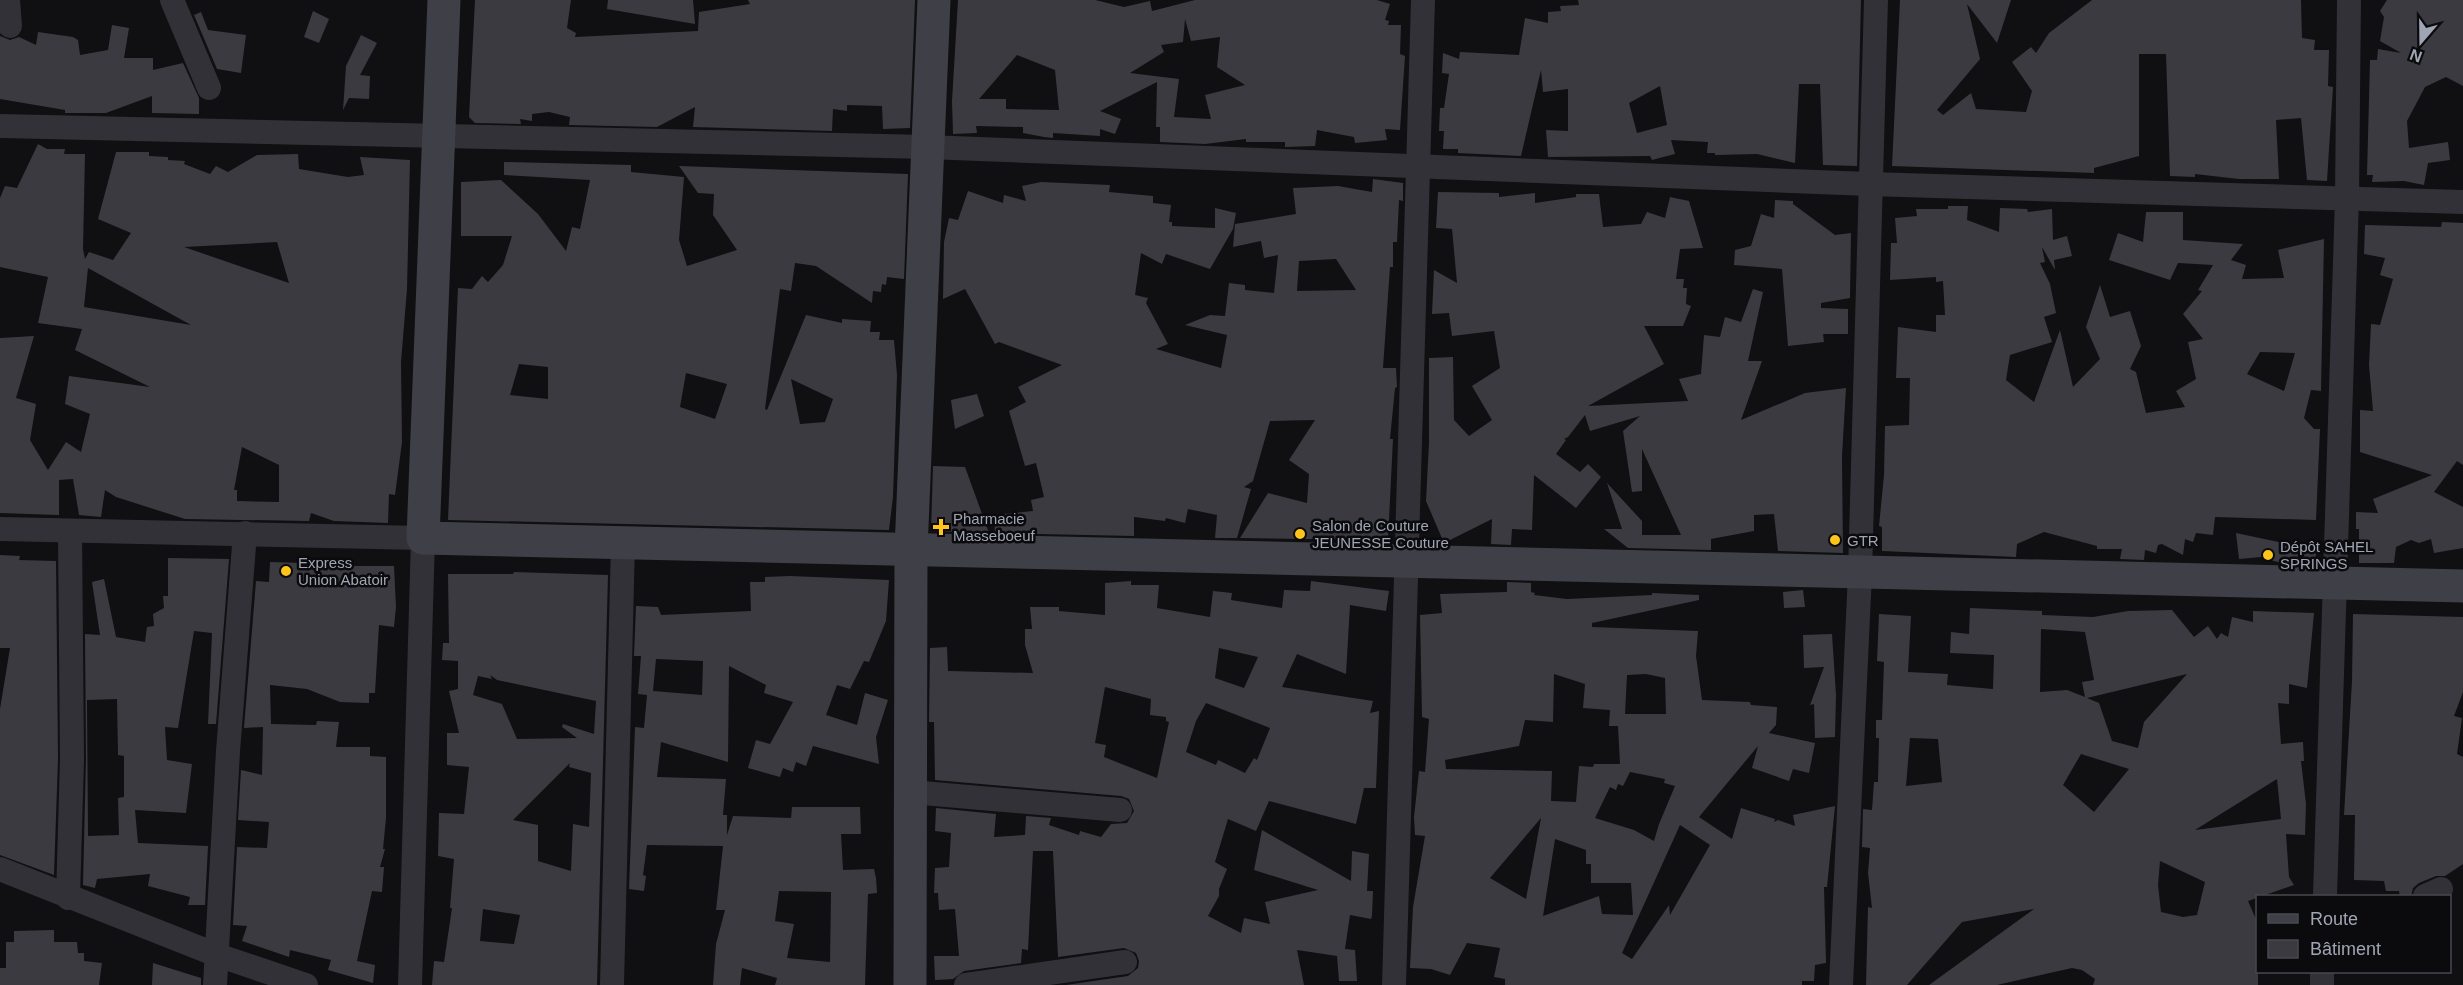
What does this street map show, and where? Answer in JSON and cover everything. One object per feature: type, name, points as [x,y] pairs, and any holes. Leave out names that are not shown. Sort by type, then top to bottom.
[{"type":"main road","points":[[910,985],[910,550],[934,0]]},
{"type":"main road","points":[[441,2],[439,138],[423,538],[2463,586]]},
{"type":"street","points":[[8,0],[10,26]]},
{"type":"street","points":[[172,0],[209,88]]},
{"type":"street","points":[[1394,985],[1423,0]]},
{"type":"street","points":[[1841,985],[1860,573],[1869,184],[1876,0]]},
{"type":"street","points":[[2325,895],[2347,198],[2349,0]]},
{"type":"street","points":[[0,126],[439,138],[927,147],[1869,184],[2463,202]]},
{"type":"street","points":[[0,529],[423,538],[410,985]]},
{"type":"street","points":[[68,898],[72,759],[70,531]]},
{"type":"street","points":[[215,985],[228,751],[246,533]]},
{"type":"street","points":[[612,985],[623,543]]},
{"type":"street","points":[[911,792],[1120,810]]},
{"type":"street","points":[[0,869],[68,898],[217,955],[306,985]]},
{"type":"street","points":[[966,985],[1125,962]]},
{"type":"building","points":[[475,0],[571,0],[567,28],[576,33],[575,37],[698,31],[699,12],[750,4],[748,0],[915,0],[910,128],[883,129],[882,106],[847,105],[847,111],[833,109],[832,131],[693,127],[695,107],[657,127],[569,125],[570,117],[549,112],[532,114],[532,121],[520,119],[521,124],[475,123],[469,117]]},
{"type":"building","points":[[608,0],[693,0],[695,24],[607,9]]},
{"type":"building","points":[[958,0],[1095,0],[1124,7],[1150,1],[1152,11],[1195,0],[1377,0],[1390,4],[1385,20],[1389,21],[1388,25],[1401,25],[1400,54],[1405,56],[1400,130],[1385,129],[1387,140],[1355,143],[1354,137],[1317,130],[1315,146],[1285,147],[1285,142],[1246,142],[1246,139],[1205,144],[1160,142],[1160,127],[1156,127],[1157,82],[1100,111],[1121,119],[1115,134],[1100,129],[1100,136],[1053,133],[1053,138],[1023,133],[1023,127],[976,126],[977,133],[953,134],[952,101]],"holes":[[[1185,19],[1191,41],[1220,37],[1217,67],[1245,85],[1205,95],[1211,119],[1174,117],[1179,79],[1130,73],[1164,52],[1161,45],[1183,42]],[[1017,55],[1055,70],[1059,110],[1006,109],[1006,99],[979,99]]]},
{"type":"building","points":[[1578,0],[1861,0],[1857,166],[1823,165],[1820,84],[1799,84],[1795,163],[1757,154],[1715,155],[1715,153],[1707,153],[1708,142],[1671,140],[1675,154],[1652,160],[1650,156],[1548,157],[1546,130],[1568,131],[1568,89],[1543,92],[1541,70],[1521,156],[1458,153],[1458,149],[1443,149],[1444,131],[1439,131],[1440,108],[1444,108],[1449,74],[1442,73],[1443,53],[1459,59],[1460,52],[1519,55],[1525,18],[1548,23],[1548,12],[1561,11],[1560,6],[1579,5]],"holes":[[[1660,86],[1667,125],[1637,133],[1629,103]]]},
{"type":"building","points":[[1900,0],[2011,0],[1997,43],[1967,4],[1980,59],[1937,110],[1943,115],[1971,93],[1976,109],[2026,112],[2032,91],[2012,62],[2031,47],[2036,53],[2049,33],[2092,0],[2301,0],[2302,38],[2315,40],[2314,50],[2329,50],[2328,86],[2333,87],[2327,181],[2307,180],[2301,118],[2276,120],[2279,179],[2239,179],[2195,174],[2195,177],[2170,176],[2166,54],[2139,54],[2139,156],[2094,168],[2094,173],[1892,166]]},
{"type":"building","points":[[2387,0],[2463,0],[2463,86],[2446,77],[2425,87],[2407,121],[2409,148],[2448,142],[2450,160],[2428,163],[2424,185],[2404,181],[2372,182],[2373,175],[2367,175],[2370,60],[2377,60],[2378,49],[2401,53],[2380,41],[2384,17],[2380,11]]},
{"type":"building","points":[[313,11],[329,19],[319,43],[304,37]]},
{"type":"building","points":[[201,12],[208,30],[246,35],[241,73],[217,69],[194,15]]},
{"type":"building","points":[[112,25],[129,28],[124,58],[153,58],[153,70],[183,63],[199,98],[199,114],[152,113],[152,96],[106,113],[65,113],[65,110],[0,99],[0,36],[10,40],[19,37],[36,45],[38,32],[73,37],[78,40],[80,55],[108,50]]},
{"type":"building","points":[[361,35],[377,43],[360,75],[370,76],[369,99],[349,98],[343,110],[346,66]]},
{"type":"building","points":[[38,144],[47,149],[65,149],[64,154],[85,154],[83,249],[85,259],[89,252],[113,260],[131,233],[98,219],[116,152],[149,152],[149,156],[185,161],[184,164],[210,174],[216,166],[228,172],[257,155],[298,154],[299,169],[348,177],[364,175],[360,157],[410,160],[407,289],[401,362],[402,442],[395,495],[389,494],[388,523],[334,521],[311,513],[309,521],[185,519],[116,497],[105,490],[101,517],[79,515],[73,479],[59,480],[59,515],[0,513],[0,338],[34,336],[16,398],[36,404],[30,440],[48,470],[66,442],[81,452],[90,414],[65,404],[69,376],[150,387],[75,350],[82,329],[38,323],[48,277],[0,267],[0,198],[5,186],[17,188]],"holes":[[[277,242],[289,283],[184,247]],[[88,268],[191,325],[84,307]],[[242,447],[279,465],[279,502],[237,501],[237,490],[234,490]]]},
{"type":"building","points":[[504,162],[631,165],[631,172],[684,177],[679,240],[687,266],[737,250],[713,215],[714,194],[698,193],[679,166],[908,174],[904,279],[887,277],[886,285],[882,284],[881,292],[873,291],[872,303],[816,266],[795,263],[791,291],[780,289],[765,409],[767,410],[806,315],[842,323],[842,319],[871,321],[870,332],[880,332],[879,340],[894,340],[897,375],[893,497],[889,530],[448,520],[458,288],[472,289],[482,276],[488,282],[503,265],[512,236],[461,236],[461,182],[501,180],[538,214],[566,251],[572,227],[580,229],[590,180],[504,175]],"holes":[[[519,364],[548,367],[548,399],[510,395]],[[686,373],[727,384],[715,419],[680,407]],[[791,379],[833,399],[825,422],[800,424]]]},
{"type":"building","points":[[1373,179],[1403,183],[1403,201],[1399,200],[1397,242],[1393,242],[1393,267],[1390,267],[1383,368],[1396,368],[1397,387],[1395,388],[1390,439],[1393,439],[1388,540],[1240,538],[1268,493],[1307,503],[1309,474],[1289,460],[1315,420],[1270,421],[1253,481],[1244,487],[1251,489],[1237,538],[1215,538],[1217,515],[1188,509],[1185,523],[1166,518],[1165,521],[1134,517],[1134,536],[995,533],[994,515],[1033,511],[1031,500],[1044,497],[1036,463],[1025,466],[1009,411],[1026,402],[1018,387],[1062,365],[999,342],[995,344],[965,289],[943,299],[944,242],[949,218],[958,220],[968,191],[1003,203],[1004,195],[1026,201],[1022,186],[1041,182],[1110,185],[1109,192],[1153,196],[1153,203],[1171,205],[1169,222],[1172,222],[1172,226],[1215,228],[1215,208],[1236,213],[1233,229],[1210,269],[1166,254],[1162,264],[1141,253],[1135,295],[1148,298],[1146,303],[1168,344],[1156,349],[1221,368],[1227,335],[1185,325],[1210,315],[1225,316],[1229,283],[1245,285],[1245,290],[1274,293],[1278,255],[1264,258],[1261,241],[1233,247],[1235,224],[1296,214],[1293,188],[1338,186],[1372,192]],"holes":[[[1336,259],[1356,290],[1297,291],[1299,261]]]},
{"type":"building","points":[[1438,192],[1499,193],[1499,197],[1535,193],[1535,203],[1576,197],[1576,194],[1599,194],[1603,227],[1641,224],[1647,212],[1665,218],[1670,197],[1689,201],[1703,248],[1680,249],[1676,279],[1684,279],[1683,288],[1687,288],[1686,304],[1691,306],[1683,326],[1644,326],[1664,364],[1588,406],[1688,401],[1679,379],[1701,374],[1704,335],[1720,337],[1725,317],[1741,322],[1753,289],[1763,292],[1748,361],[1762,361],[1741,420],[1805,393],[1846,388],[1842,456],[1843,553],[1778,551],[1774,514],[1754,515],[1754,531],[1711,539],[1711,550],[1628,548],[1604,529],[1622,529],[1607,483],[1642,521],[1642,535],[1681,535],[1642,449],[1642,491],[1632,492],[1623,431],[1640,416],[1590,431],[1585,415],[1564,439],[1566,440],[1556,454],[1580,472],[1588,464],[1601,477],[1576,508],[1534,475],[1532,530],[1512,529],[1511,545],[1491,544],[1492,519],[1444,543],[1426,501],[1429,358],[1453,357],[1454,420],[1469,436],[1492,420],[1472,386],[1500,368],[1494,331],[1452,336],[1449,313],[1432,314],[1434,270],[1457,283],[1452,229],[1436,228]]},
{"type":"building","points":[[1775,200],[1793,201],[1793,204],[1835,235],[1851,233],[1850,298],[1821,303],[1821,308],[1848,309],[1848,334],[1823,334],[1824,342],[1788,346],[1782,269],[1734,265],[1735,250],[1751,246],[1761,214],[1774,218]]},
{"type":"building","points":[[1948,206],[1968,206],[1967,220],[1999,232],[2000,208],[2027,209],[2028,212],[2052,209],[2053,240],[2067,236],[2072,256],[2054,260],[2055,270],[2042,247],[2045,262],[2040,263],[2050,284],[2056,313],[2044,317],[2052,342],[2010,355],[2006,380],[2034,402],[2060,330],[2073,387],[2100,359],[2086,327],[2100,285],[2110,317],[2130,311],[2141,346],[2130,369],[2136,372],[2146,413],[2185,407],[2176,391],[2196,379],[2188,342],[2203,339],[2183,314],[2202,291],[2198,290],[2213,265],[2178,263],[2170,280],[2109,260],[2118,233],[2143,242],[2146,212],[2183,212],[2183,240],[2243,244],[2231,260],[2246,265],[2242,279],[2284,278],[2278,250],[2324,239],[2321,391],[2311,390],[2304,418],[2314,429],[2320,429],[2316,520],[2215,517],[2213,535],[2196,533],[2193,542],[2185,539],[2183,555],[2162,544],[2158,545],[2156,553],[2145,550],[2144,560],[2120,559],[2122,549],[2097,549],[2097,546],[2044,532],[2017,544],[2016,557],[1882,551],[1882,527],[1879,526],[1884,475],[1885,426],[1909,425],[1910,378],[1896,378],[1898,327],[1936,332],[1936,315],[1945,315],[1943,281],[1936,282],[1936,277],[1890,280],[1891,243],[1897,243],[1895,218],[1917,216],[1916,209],[1948,209]],"holes":[[[2260,352],[2295,353],[2284,391],[2247,374]]]},
{"type":"building","points":[[2442,222],[2463,223],[2463,465],[2457,461],[2434,492],[2463,507],[2463,548],[2434,553],[2431,539],[2419,543],[2411,540],[2396,547],[2394,563],[2359,563],[2359,529],[2356,529],[2356,512],[2378,513],[2373,499],[2432,475],[2360,452],[2360,410],[2373,411],[2369,365],[2371,324],[2380,325],[2393,279],[2380,275],[2385,258],[2364,254],[2365,225],[2441,227]]},
{"type":"building","points":[[977,394],[984,416],[955,429],[951,400]]},
{"type":"building","points":[[933,466],[965,467],[989,533],[931,531]]},
{"type":"building","points":[[2236,533],[2317,550],[2314,564],[2281,563],[2261,557],[2239,559]]},
{"type":"building","points":[[0,555],[20,556],[19,560],[56,561],[58,759],[54,875],[0,855],[0,709],[10,648],[0,648]]},
{"type":"building","points":[[168,558],[229,559],[216,724],[208,724],[212,633],[194,631],[178,728],[165,727],[167,760],[192,764],[186,813],[135,810],[138,843],[208,846],[205,905],[188,905],[190,897],[148,886],[150,874],[97,879],[95,888],[83,885],[86,759],[85,634],[100,635],[92,582],[104,579],[116,637],[145,642],[147,627],[154,626],[153,614],[164,608],[163,596],[168,596]],"holes":[[[117,699],[118,755],[124,756],[124,797],[118,798],[119,835],[88,836],[87,700]]]},
{"type":"building","points":[[270,562],[303,563],[303,566],[394,566],[396,607],[394,627],[379,625],[375,693],[369,693],[369,703],[340,702],[307,689],[270,685],[271,724],[316,725],[317,721],[339,722],[336,747],[370,747],[370,756],[386,757],[386,818],[383,849],[385,849],[380,867],[384,867],[382,892],[372,891],[357,961],[375,965],[373,983],[328,970],[331,960],[290,950],[289,957],[242,941],[247,926],[233,925],[237,847],[267,848],[269,822],[238,820],[241,770],[262,775],[263,727],[244,728],[256,581],[269,582]]},
{"type":"building","points":[[514,572],[608,575],[597,985],[432,985],[434,961],[444,962],[452,908],[450,908],[454,859],[438,856],[439,813],[464,814],[469,767],[447,765],[447,733],[459,733],[449,691],[458,689],[458,661],[442,660],[443,643],[449,643],[448,574],[513,574]],"holes":[[[490,675],[497,680],[596,701],[594,734],[563,724],[562,727],[577,738],[517,739],[502,704],[473,695],[478,676],[492,679]],[[570,763],[569,767],[591,773],[589,827],[573,824],[571,871],[538,861],[538,825],[513,820]],[[483,909],[520,915],[514,944],[480,941]]]},
{"type":"building","points":[[765,577],[889,580],[886,621],[869,662],[864,661],[850,689],[837,685],[826,715],[857,725],[865,693],[888,700],[876,737],[879,764],[813,746],[806,766],[796,762],[793,772],[783,768],[780,777],[748,768],[756,740],[770,744],[793,702],[764,693],[766,685],[729,666],[728,762],[661,742],[657,777],[726,779],[723,815],[727,815],[727,835],[733,816],[791,818],[792,807],[860,807],[861,834],[841,834],[843,870],[874,869],[876,878],[877,893],[868,894],[865,985],[775,985],[777,978],[742,968],[740,985],[713,985],[716,944],[725,910],[716,910],[723,846],[647,845],[643,875],[646,876],[644,891],[629,889],[635,727],[644,728],[647,695],[638,694],[641,656],[634,656],[636,606],[658,607],[661,615],[751,611],[750,582],[765,582]],"holes":[[[656,659],[703,661],[702,695],[653,691]],[[779,891],[831,892],[830,962],[787,958],[794,924],[775,921]]]},
{"type":"building","points":[[1131,581],[1131,585],[1159,585],[1157,608],[1210,617],[1213,591],[1232,593],[1231,600],[1282,608],[1284,590],[1310,591],[1311,581],[1389,591],[1386,611],[1350,605],[1346,674],[1297,654],[1282,687],[1373,701],[1370,713],[1379,711],[1376,788],[1364,788],[1356,824],[1269,801],[1256,831],[1228,819],[1215,862],[1227,869],[1219,889],[1219,896],[1208,916],[1241,933],[1244,918],[1270,924],[1265,902],[1318,890],[1254,870],[1262,830],[1351,881],[1352,851],[1369,854],[1367,891],[1373,891],[1372,916],[1371,919],[1350,915],[1345,949],[1355,950],[1357,981],[1339,981],[1337,956],[1297,950],[1304,985],[1066,985],[1128,976],[1138,968],[1139,961],[1136,953],[1124,948],[1058,957],[1053,851],[1033,851],[1028,950],[1022,949],[1021,963],[964,971],[953,979],[935,980],[934,956],[959,956],[955,909],[939,910],[938,893],[934,893],[935,868],[949,867],[951,833],[935,831],[936,808],[996,814],[994,837],[1025,835],[1026,816],[1051,818],[1049,825],[1079,835],[1080,831],[1101,837],[1111,824],[1127,823],[1134,811],[1129,799],[1121,796],[935,780],[934,722],[929,722],[930,648],[947,647],[948,671],[1033,673],[1025,645],[1025,629],[1032,629],[1030,607],[1059,607],[1059,611],[1105,615],[1105,583]],"holes":[[[1219,648],[1258,657],[1244,688],[1215,678]],[[1105,687],[1151,699],[1150,715],[1166,717],[1166,721],[1169,722],[1157,778],[1104,757],[1106,745],[1095,743]],[[1206,703],[1270,728],[1257,760],[1254,758],[1245,773],[1218,760],[1216,765],[1186,752],[1196,721]]]},
{"type":"building","points":[[1507,582],[1531,583],[1531,592],[1535,593],[1534,595],[1567,599],[1652,595],[1652,593],[1699,595],[1699,600],[1592,623],[1592,627],[1698,631],[1696,656],[1702,700],[1750,702],[1751,705],[1777,707],[1776,725],[1769,733],[1815,743],[1809,773],[1793,769],[1789,781],[1752,768],[1758,746],[1699,817],[1732,839],[1741,808],[1775,819],[1774,822],[1778,820],[1795,826],[1793,815],[1835,806],[1827,887],[1824,887],[1826,963],[1815,965],[1814,981],[1802,981],[1802,985],[1505,985],[1505,979],[1494,977],[1500,948],[1467,943],[1450,975],[1431,969],[1410,968],[1413,907],[1425,836],[1415,835],[1414,817],[1419,771],[1425,772],[1429,719],[1422,717],[1420,615],[1442,613],[1440,594],[1507,592]],"holes":[[[1554,674],[1585,684],[1583,708],[1610,710],[1609,726],[1618,726],[1620,764],[1579,766],[1576,802],[1551,801],[1552,771],[1446,769],[1445,760],[1519,746],[1525,720],[1553,722]],[[1646,674],[1665,678],[1666,714],[1625,714],[1627,675]],[[1630,772],[1665,779],[1664,783],[1675,786],[1654,841],[1634,830],[1595,818],[1610,787],[1616,790],[1618,784],[1623,786]],[[1541,818],[1526,899],[1490,878]],[[1680,825],[1710,845],[1670,915],[1669,905],[1632,959],[1622,953]],[[1555,839],[1586,850],[1586,864],[1591,864],[1591,883],[1631,883],[1633,915],[1602,914],[1599,896],[1543,916]]]},
{"type":"building","points":[[1803,590],[1805,607],[1784,608],[1783,592]]},
{"type":"building","points":[[1970,608],[2042,611],[2042,615],[2093,617],[2128,611],[2172,610],[2194,637],[2208,626],[2217,639],[2221,633],[2228,637],[2232,617],[2253,622],[2253,611],[2314,613],[2307,688],[2289,684],[2289,704],[2278,703],[2281,744],[2303,742],[2304,761],[2301,761],[2306,804],[2305,835],[2286,834],[2289,877],[2294,885],[2265,895],[2256,895],[2256,898],[2248,901],[2256,919],[2258,985],[2093,985],[2095,979],[2082,970],[2072,968],[1997,985],[1929,985],[2034,909],[1962,922],[1907,985],[1866,985],[1868,907],[1872,908],[1868,873],[1870,848],[1862,847],[1863,809],[1872,810],[1874,782],[1878,782],[1879,738],[1876,738],[1876,720],[1882,720],[1884,662],[1877,661],[1879,614],[1911,616],[1908,672],[1948,674],[1947,685],[1993,689],[1994,655],[1950,653],[1951,632],[1969,634]],"holes":[[[2041,629],[2085,632],[2094,680],[2082,682],[2085,697],[2067,690],[2040,692]],[[2187,674],[2144,722],[2138,748],[2112,741],[2099,703],[2087,698]],[[1910,738],[1938,739],[1942,782],[1906,786]],[[2081,754],[2129,769],[2094,812],[2063,785]],[[2277,779],[2281,819],[2195,830]],[[2160,861],[2205,882],[2197,915],[2183,917],[2161,912],[2158,885]]]},
{"type":"building","points":[[2353,614],[2463,617],[2463,692],[2454,716],[2462,718],[2457,754],[2463,757],[2463,864],[2445,876],[2436,876],[2419,883],[2413,888],[2411,895],[2400,895],[2399,891],[2386,891],[2384,881],[2354,880],[2355,815],[2344,815],[2352,681]]},
{"type":"building","points":[[1832,634],[1836,695],[1835,737],[1815,738],[1814,704],[1810,705],[1824,667],[1804,668],[1803,635]]},
{"type":"building","points":[[54,930],[54,942],[77,942],[78,953],[84,953],[84,961],[102,963],[99,985],[0,985],[0,968],[6,968],[6,942],[14,942],[14,931]]},
{"type":"building","points":[[153,963],[201,978],[201,985],[152,985]]},
{"type":"place","name":"Pharmacie Masseboeuf","points":[[941,527]]},
{"type":"place","name":"Salon de Couture JEUNESSE Couture","points":[[1300,534]]},
{"type":"place","name":"GTR","points":[[1835,540]]},
{"type":"place","name":"Dépôt SAHEL SPRINGS","points":[[2268,555]]},
{"type":"place","name":"Express Union Abatoir","points":[[286,571]]}]
